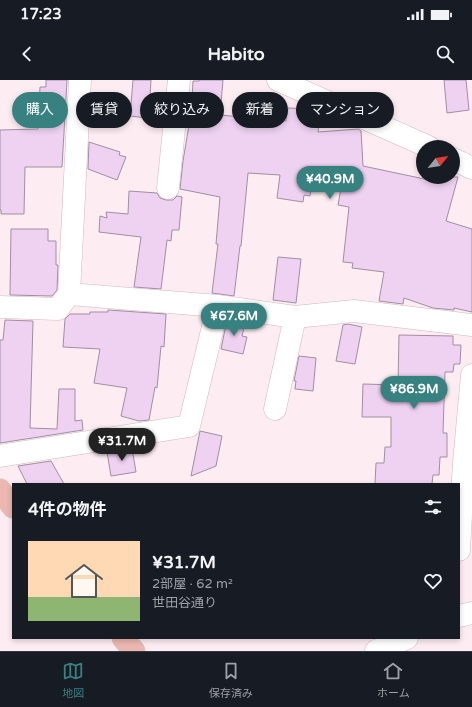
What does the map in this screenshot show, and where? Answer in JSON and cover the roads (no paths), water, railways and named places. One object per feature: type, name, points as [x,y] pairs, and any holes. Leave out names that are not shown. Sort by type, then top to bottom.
[{"type":"main road","points":[[0,490],[12,506]]},
{"type":"main road","points":[[124,639],[134,651]]},
{"type":"street","points":[[0,307],[58,309],[69,294],[80,80]]},
{"type":"street","points":[[168,188],[179,80]]},
{"type":"street","points":[[278,80],[416,141]]},
{"type":"street","points":[[460,162],[472,168]]},
{"type":"street","points":[[69,294],[218,306],[295,317],[354,311],[472,326]]},
{"type":"street","points":[[0,456],[189,426],[218,306]]},
{"type":"street","points":[[275,409],[295,317]]},
{"type":"street","points":[[460,540],[468,462],[472,375]]},
{"type":"street","points":[[460,616],[472,613]]},
{"type":"street","points":[[376,651],[405,639]]}]
